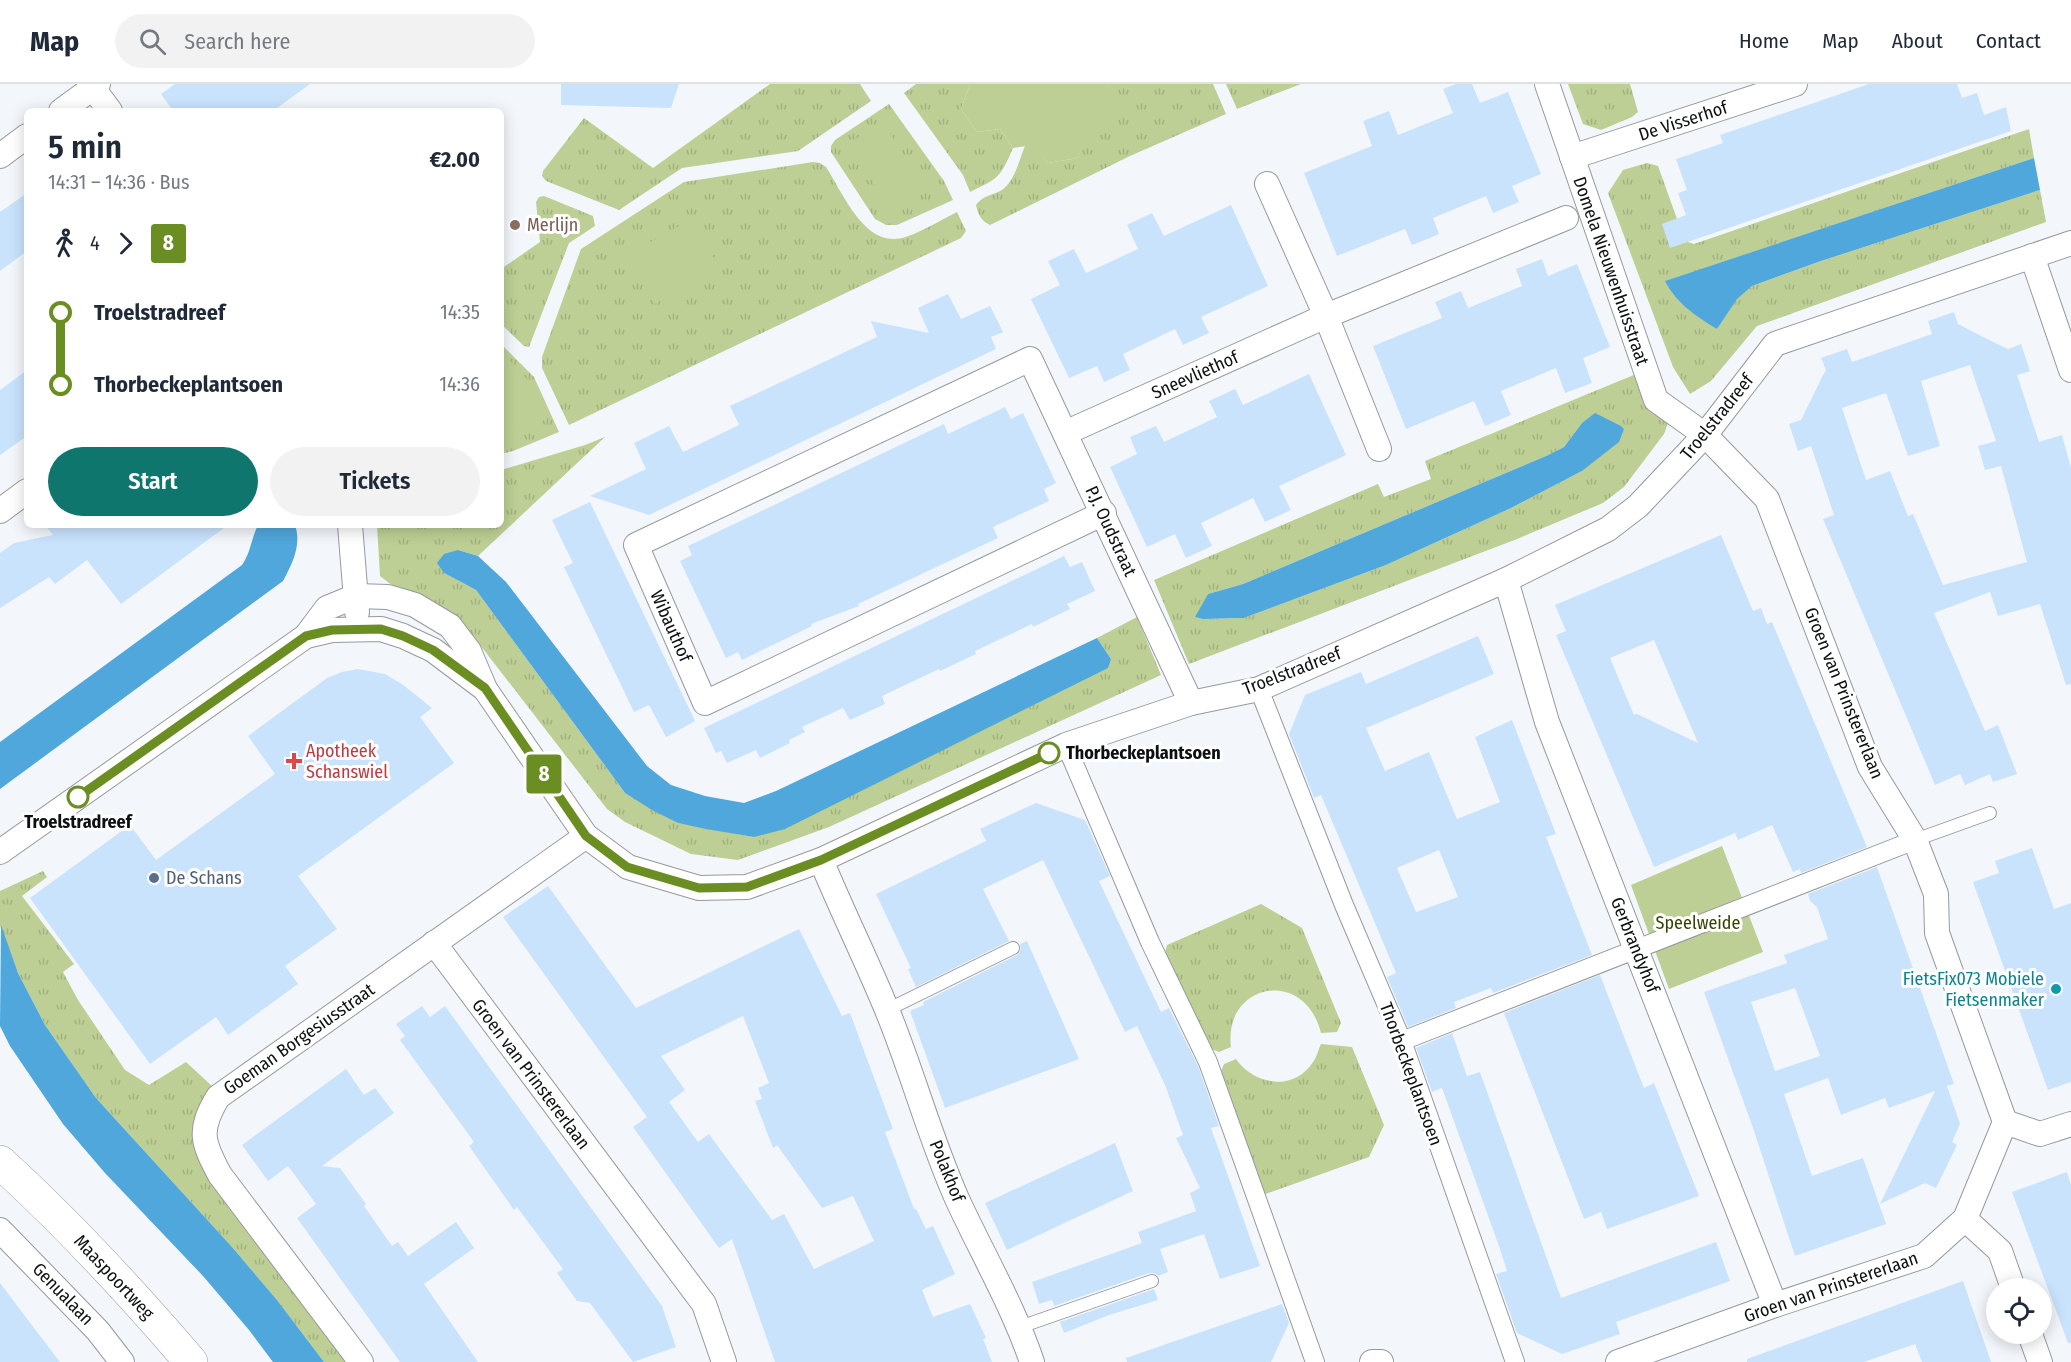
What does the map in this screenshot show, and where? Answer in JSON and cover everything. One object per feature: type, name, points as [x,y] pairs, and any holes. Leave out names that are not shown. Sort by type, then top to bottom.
[{"type":"main road","name":"Maaspoortweg","points":[[0,1139],[35,1194]]},
{"type":"main road","name":"Maaspoortweg","points":[[0,1162],[35,1194],[134,1297],[191,1362]]},
{"type":"street","name":"Domela Nieuwenhuisstraat","points":[[1547,84],[1656,400],[1705,435]]},
{"type":"street","name":"De Visserhof","points":[[1572,157],[1795,84]]},
{"type":"street","points":[[65,108],[94,85],[108,108]]},
{"type":"street","points":[[0,156],[24,138]]},
{"type":"street","points":[[1267,184],[1326,316],[1378,449]]},
{"type":"street","name":"Sneevliethof","points":[[1065,433],[1326,316],[1566,219]]},
{"type":"street","name":"Troelstradreef","points":[[0,852],[306,636],[327,608],[356,596],[388,597],[415,605],[450,626],[469,651],[485,688],[586,836],[627,867],[699,888],[747,887],[821,860],[1066,745],[1191,703],[1259,689],[1506,580],[1608,529],[1638,506],[1705,435],[1775,344],[2071,243]]},
{"type":"street","points":[[2032,256],[2071,370]]},
{"type":"street","name":"P.J. Oudstraat","points":[[1030,359],[1191,703]]},
{"type":"street","name":"Wibauthof","points":[[1030,359],[636,545],[705,702],[1104,513]]},
{"type":"street","name":"Groen van Prinstererlaan","points":[[1618,1362],[1775,1305],[1924,1256],[1965,1219],[2005,1122],[1937,933],[1936,894],[1915,840],[1870,767],[1767,499],[1705,435]]},
{"type":"street","points":[[0,512],[24,493]]},
{"type":"street","points":[[350,528],[359,628]]},
{"type":"street","name":"Gerbrandyhof","points":[[1506,580],[1547,722],[1775,1305]]},
{"type":"street","name":"Troelstradreef","points":[[306,636],[332,630],[381,629],[433,650],[485,688]]},
{"type":"street","name":"Thorbeckeplantsoen","points":[[1259,689],[1344,904],[1402,1041],[1515,1362]]},
{"type":"street","points":[[1066,745],[1150,942],[1208,1062],[1315,1362]]},
{"type":"street","points":[[434,943],[586,836]]},
{"type":"street","points":[[1402,1041],[1915,840]]},
{"type":"street","name":"Polakhof","points":[[821,860],[887,1010],[958,1201],[1020,1327],[1032,1362]]},
{"type":"street","name":"Groen van Prinstererlaan","points":[[434,943],[704,1304],[724,1362]]},
{"type":"street","name":"Goeman Borgesiusstraat","points":[[361,1362],[220,1175],[208,1152],[204,1134],[206,1116],[218,1096],[434,943]]},
{"type":"street","points":[[2005,1122],[2040,1134],[2071,1124]]},
{"type":"street","points":[[1965,1219],[2000,1251],[2009,1278]]},
{"type":"street","name":"Genualaan","points":[[0,1230],[98,1331],[122,1362]]},
{"type":"street","points":[[2034,1344],[2040,1362]]},
{"type":"street","points":[[1372,1362],[1381,1362]]},
{"type":"lane","points":[[1915,840],[1990,813]]},
{"type":"lane","points":[[887,1010],[1013,948]]},
{"type":"lane","points":[[1020,1327],[1152,1281]]},
{"type":"green space","points":[[770,84],[860,84],[871,101],[798,151],[682,168],[619,210],[546,181],[542,176],[543,171],[584,118],[653,168]]},
{"type":"green space","points":[[916,84],[970,84],[961,109],[977,132],[1000,129],[1013,148],[998,176],[970,192],[963,175],[904,93]]},
{"type":"green space","points":[[970,84],[1108,84],[1106,90],[1119,109],[1110,132],[1088,135],[1078,158],[1048,163],[1034,145],[1013,148],[1000,129],[977,132],[961,109]]},
{"type":"green space","points":[[1108,84],[1213,84],[1226,114],[1130,156],[990,225],[984,221],[976,205],[1006,186],[1013,176],[1025,146],[1034,144],[1048,163],[1078,158]]},
{"type":"green space","points":[[1226,84],[1301,84],[1237,109]]},
{"type":"green space","points":[[1568,84],[1630,84],[1638,112],[1632,117],[1601,130],[1583,124]]},
{"type":"green space","points":[[889,104],[944,181],[953,200],[897,225],[886,225],[875,219],[831,152],[831,146],[835,140]]},
{"type":"green space","points":[[882,121],[927,191],[893,213],[848,144]]},
{"type":"green space","points":[[2029,129],[2034,158],[1666,281],[1717,329],[1737,298],[1752,286],[1821,261],[2040,190],[2046,222],[1757,326],[1711,381],[1690,394],[1673,367],[1608,193],[1623,170],[1647,163],[1658,166],[1685,241],[1694,244]]},
{"type":"green space","points":[[813,162],[826,167],[856,216],[876,234],[889,239],[902,238],[957,212],[966,231],[961,238],[569,425],[542,368],[542,357],[581,249],[684,182]]},
{"type":"green space","points":[[544,196],[593,216],[595,226],[569,243],[529,347],[524,346],[504,327],[504,267],[540,242],[536,202],[539,197]]},
{"type":"green space","points":[[692,219],[719,267],[655,304],[627,255]]},
{"type":"green space","points":[[504,347],[534,377],[559,432],[504,453]]},
{"type":"green space","points":[[504,354],[526,378],[545,420],[504,435]]},
{"type":"green space","points":[[1641,372],[1668,423],[1664,434],[1624,487],[1603,503],[1517,539],[1189,664],[1154,580],[1378,484],[1384,497],[1431,479],[1425,461]],"holes":[[[1582,423],[1582,471],[1509,509],[1386,565],[1244,618],[1204,619],[1196,617],[1208,594],[1243,584],[1546,456],[1564,447]]]},
{"type":"green space","points":[[605,437],[478,556],[458,550],[444,573],[476,590],[625,793],[678,823],[754,837],[1111,659],[1097,638],[1137,617],[1161,675],[829,827],[738,860],[691,854],[625,822],[607,809],[470,632],[453,619],[380,576],[377,528],[504,528],[504,469]]},
{"type":"green space","name":"Speelweide","points":[[1722,846],[1763,952],[1669,989],[1631,885]]},
{"type":"green space","points":[[43,871],[47,877],[22,896],[74,964],[63,972],[78,1000],[125,1070],[149,1085],[186,1062],[212,1086],[206,1102],[204,1143],[356,1362],[324,1362],[277,1300],[232,1247],[96,1098],[45,1025],[18,973],[0,926],[0,891]]},
{"type":"green space","points":[[1261,904],[1302,928],[1341,1023],[1337,1032],[1321,1033],[1312,1012],[1299,998],[1283,991],[1267,991],[1251,997],[1239,1009],[1232,1026],[1231,1047],[1219,1052],[1207,1047],[1164,957],[1167,945]]},
{"type":"green space","points":[[1321,1044],[1352,1047],[1384,1125],[1369,1157],[1260,1196],[1219,1076],[1224,1064],[1236,1059],[1253,1075],[1263,1079],[1274,1082],[1295,1078],[1305,1072],[1313,1062]]},
{"type":"water","points":[[2034,158],[2040,190],[1821,261],[1752,286],[1737,299],[1717,329],[1681,303],[1665,281]]},
{"type":"water","points":[[1595,413],[1624,429],[1619,442],[1582,471],[1509,509],[1386,565],[1244,618],[1203,619],[1195,617],[1208,594],[1243,584],[1564,447],[1582,423]]},
{"type":"water","points":[[257,528],[296,528],[297,547],[283,581],[0,789],[0,742],[242,565]]},
{"type":"water","points":[[458,550],[478,556],[506,582],[647,766],[671,785],[705,796],[744,803],[776,791],[1097,638],[1111,659],[1108,668],[785,829],[754,837],[706,829],[678,823],[625,793],[476,590],[444,573],[437,563],[444,554]]},
{"type":"water","points":[[1,925],[18,973],[45,1025],[96,1098],[232,1247],[277,1300],[324,1362],[273,1362],[203,1276],[105,1173],[63,1124],[10,1046],[0,1026]]},
{"type":"building","points":[[175,84],[310,84],[277,108],[171,108],[161,94]]},
{"type":"building","points":[[561,84],[679,84],[671,108],[561,105]]},
{"type":"building","points":[[1456,84],[1472,84],[1480,103],[1508,92],[1541,174],[1512,186],[1519,202],[1493,213],[1486,196],[1433,218],[1439,234],[1425,240],[1412,245],[1405,229],[1337,256],[1304,173],[1372,146],[1363,121],[1389,111],[1398,135],[1453,113],[1443,89]]},
{"type":"building","points":[[1869,84],[1957,84],[1962,98],[1977,93],[1984,115],[2006,107],[2011,131],[1670,248],[1662,224],[1686,215],[1678,193],[1687,190],[1676,159],[1723,143],[1720,135]]},
{"type":"building","points":[[24,195],[24,253],[0,271],[0,212]]},
{"type":"building","points":[[1231,205],[1268,286],[1201,317],[1209,333],[1183,345],[1175,329],[1123,354],[1130,370],[1104,382],[1097,366],[1069,378],[1031,299],[1060,285],[1048,261],[1074,249],[1086,273],[1138,249],[1127,225],[1152,213],[1164,236]]},
{"type":"building","points":[[1542,259],[1548,276],[1577,264],[1610,347],[1583,358],[1592,383],[1565,393],[1556,368],[1501,391],[1511,415],[1485,426],[1474,401],[1406,429],[1373,346],[1442,318],[1435,302],[1461,291],[1468,308],[1522,286],[1516,269]]},
{"type":"building","points":[[948,294],[961,319],[990,306],[1003,332],[991,337],[996,349],[649,515],[590,496],[646,469],[634,443],[669,426],[683,452],[739,425],[730,406],[877,337],[871,321],[929,333],[918,308]]},
{"type":"building","points":[[1954,312],[1958,324],[2008,349],[2021,344],[2030,371],[2017,375],[2039,442],[2062,435],[2071,468],[2071,684],[2066,685],[2040,604],[1998,616],[1990,592],[1934,613],[1985,731],[1998,725],[2017,774],[1993,782],[1990,774],[1965,785],[1960,774],[1935,785],[1823,519],[1834,515],[1811,446],[1798,451],[1789,424],[1801,420],[1826,370],[1821,358],[1847,349],[1852,362],[1932,334],[1928,321]],"holes":[[[1970,365],[1996,441],[1978,446],[1985,470],[2001,466],[2027,562],[1943,585],[1913,514],[1908,516],[1890,471],[1866,480],[1842,408],[1886,393],[1908,456],[1940,446],[1921,381]]]},
{"type":"building","points":[[24,372],[24,438],[0,455],[0,390]]},
{"type":"building","points":[[1309,374],[1346,455],[1279,486],[1291,510],[1265,522],[1253,498],[1201,523],[1212,546],[1186,558],[1175,534],[1147,547],[1110,467],[1137,454],[1130,437],[1156,426],[1164,442],[1217,417],[1209,401],[1235,389],[1243,405]]},
{"type":"building","points":[[1005,407],[1011,419],[1023,413],[1056,483],[1044,489],[1049,501],[993,527],[998,538],[858,604],[859,606],[811,624],[812,626],[742,660],[738,652],[726,658],[680,561],[692,555],[688,546],[944,424],[948,434]]},
{"type":"building","points":[[590,502],[695,721],[666,737],[649,705],[634,712],[564,567],[573,563],[552,520]]},
{"type":"building","points":[[47,528],[224,528],[121,604],[87,560],[55,584],[49,577],[0,608],[0,553],[14,543],[53,535]]},
{"type":"building","points":[[1721,535],[1753,611],[1761,608],[1767,624],[1772,622],[1867,847],[1801,873],[1800,869],[1793,872],[1772,825],[1738,840],[1735,833],[1654,867],[1556,635],[1566,631],[1555,605]],"holes":[[[1654,640],[1698,743],[1637,714],[1634,715],[1610,658]]]},
{"type":"building","points":[[1064,556],[1070,567],[1082,562],[1095,591],[1067,604],[1070,609],[1033,627],[1032,624],[975,651],[976,654],[882,696],[885,704],[850,720],[843,708],[802,727],[805,732],[789,740],[790,743],[760,758],[756,750],[727,763],[721,751],[716,753],[704,728]]},
{"type":"building","points":[[1478,636],[1494,674],[1366,728],[1385,771],[1429,752],[1457,819],[1500,802],[1475,737],[1512,720],[1556,834],[1546,837],[1592,955],[1493,993],[1491,988],[1454,1002],[1456,1008],[1408,1027],[1387,977],[1396,973],[1321,795],[1314,798],[1289,734],[1305,695],[1361,672],[1366,684]],"holes":[[[1439,850],[1458,897],[1416,912],[1397,868]]]},
{"type":"building","points":[[358,669],[385,674],[402,684],[432,708],[420,717],[454,763],[298,876],[337,929],[285,966],[298,984],[228,1035],[216,1017],[150,1064],[30,898],[130,825],[156,860],[275,774],[248,736],[327,678]]},
{"type":"building","points":[[1036,803],[1085,820],[1110,876],[1099,881],[1161,1012],[1169,1008],[1198,1066],[1219,1126],[1211,1128],[1260,1266],[1220,1279],[1204,1234],[1160,1249],[1168,1272],[1158,1276],[1149,1273],[1054,1306],[1052,1300],[1039,1304],[1032,1282],[1142,1243],[1138,1232],[1196,1211],[1190,1193],[1200,1188],[1176,1138],[1183,1135],[1165,1085],[1137,1026],[1125,1032],[1043,860],[983,889],[1009,941],[916,987],[908,969],[911,968],[876,894],[986,841],[980,829]]},
{"type":"building","points":[[2032,848],[2054,909],[2071,903],[2071,1082],[2048,1090],[1973,882],[1999,873],[1995,861]]},
{"type":"building","points":[[1877,867],[1954,1084],[1947,1086],[1960,1124],[1952,1142],[1957,1145],[1936,1188],[1925,1183],[1880,1204],[1935,1091],[1889,1108],[1885,1098],[1841,1115],[1828,1078],[1784,1094],[1812,1176],[1863,1158],[1886,1224],[1795,1256],[1754,1131],[1704,992],[1787,963],[1784,955],[1828,939],[1817,907],[1810,901],[1808,894]],"holes":[[[1795,988],[1820,1056],[1775,1071],[1751,1002]]]},
{"type":"building","points":[[548,886],[636,1008],[799,929],[842,1016],[850,1013],[893,1129],[885,1132],[914,1209],[926,1229],[933,1226],[955,1274],[922,1290],[933,1317],[970,1304],[986,1338],[983,1339],[992,1362],[775,1362],[732,1239],[719,1248],[633,1127],[647,1117],[503,917]],"holes":[[[743,1016],[769,1083],[758,1088],[762,1099],[755,1101],[773,1148],[777,1145],[822,1208],[853,1196],[874,1241],[814,1269],[784,1214],[772,1220],[709,1134],[698,1142],[669,1102],[685,1090],[661,1056]]]},
{"type":"building","points":[[1027,941],[1079,1059],[945,1108],[910,1011],[924,1005],[923,1002],[1017,955],[1021,949],[1020,944]]},
{"type":"building","points":[[1600,975],[1644,1088],[1654,1083],[1699,1196],[1607,1229],[1601,1212],[1584,1219],[1504,1013]]},
{"type":"building","points":[[422,1006],[430,1017],[445,1006],[662,1306],[676,1347],[633,1362],[590,1303],[577,1301],[557,1273],[563,1269],[517,1207],[514,1210],[469,1146],[474,1142],[400,1040],[405,1036],[396,1024]]},
{"type":"building","points":[[1452,1033],[1467,1076],[1480,1072],[1561,1298],[1716,1242],[1730,1281],[1616,1322],[1620,1334],[1562,1354],[1517,1333],[1496,1274],[1507,1271],[1500,1249],[1442,1088],[1432,1092],[1416,1048]]},
{"type":"building","points":[[346,1069],[364,1095],[375,1088],[394,1113],[322,1166],[340,1168],[392,1246],[398,1242],[408,1256],[456,1222],[474,1248],[424,1284],[478,1362],[400,1362],[297,1218],[316,1204],[288,1166],[268,1181],[242,1145]]},
{"type":"building","points":[[1115,1143],[1133,1191],[1007,1250],[985,1203]]},
{"type":"building","points":[[2067,1172],[2071,1185],[2071,1343],[2068,1343],[2052,1300],[2052,1278],[2044,1278],[2012,1192]]},
{"type":"building","points":[[1963,1281],[1991,1362],[1922,1362],[1915,1344],[1864,1362],[1747,1362],[1747,1359]]},
{"type":"building","points":[[0,1283],[31,1324],[60,1362],[0,1362]]},
{"type":"building","points":[[1154,1289],[1158,1300],[1109,1315],[1064,1333],[1060,1322]]},
{"type":"building","points":[[1282,1304],[1289,1323],[1271,1362],[1127,1362],[1126,1358]]},
{"type":"bus line","name":"8","points":[[78,797],[306,636],[332,630],[359,628],[381,629],[433,650],[485,688],[586,836],[627,867],[699,888],[747,887],[821,860],[1049,753]]},
{"type":"place","name":"Merlijn","points":[[515,225]]},
{"type":"place","name":"Thorbeckeplantsoen","points":[[1049,753]]},
{"type":"place","name":"Apotheek Schanswiel","points":[[294,761]]},
{"type":"place","name":"Troelstradreef","points":[[78,797]]},
{"type":"place","name":"De Schans","points":[[154,878]]},
{"type":"place","name":"FietsFix073 Mobiele Fietsenmaker","points":[[2056,989]]}]
